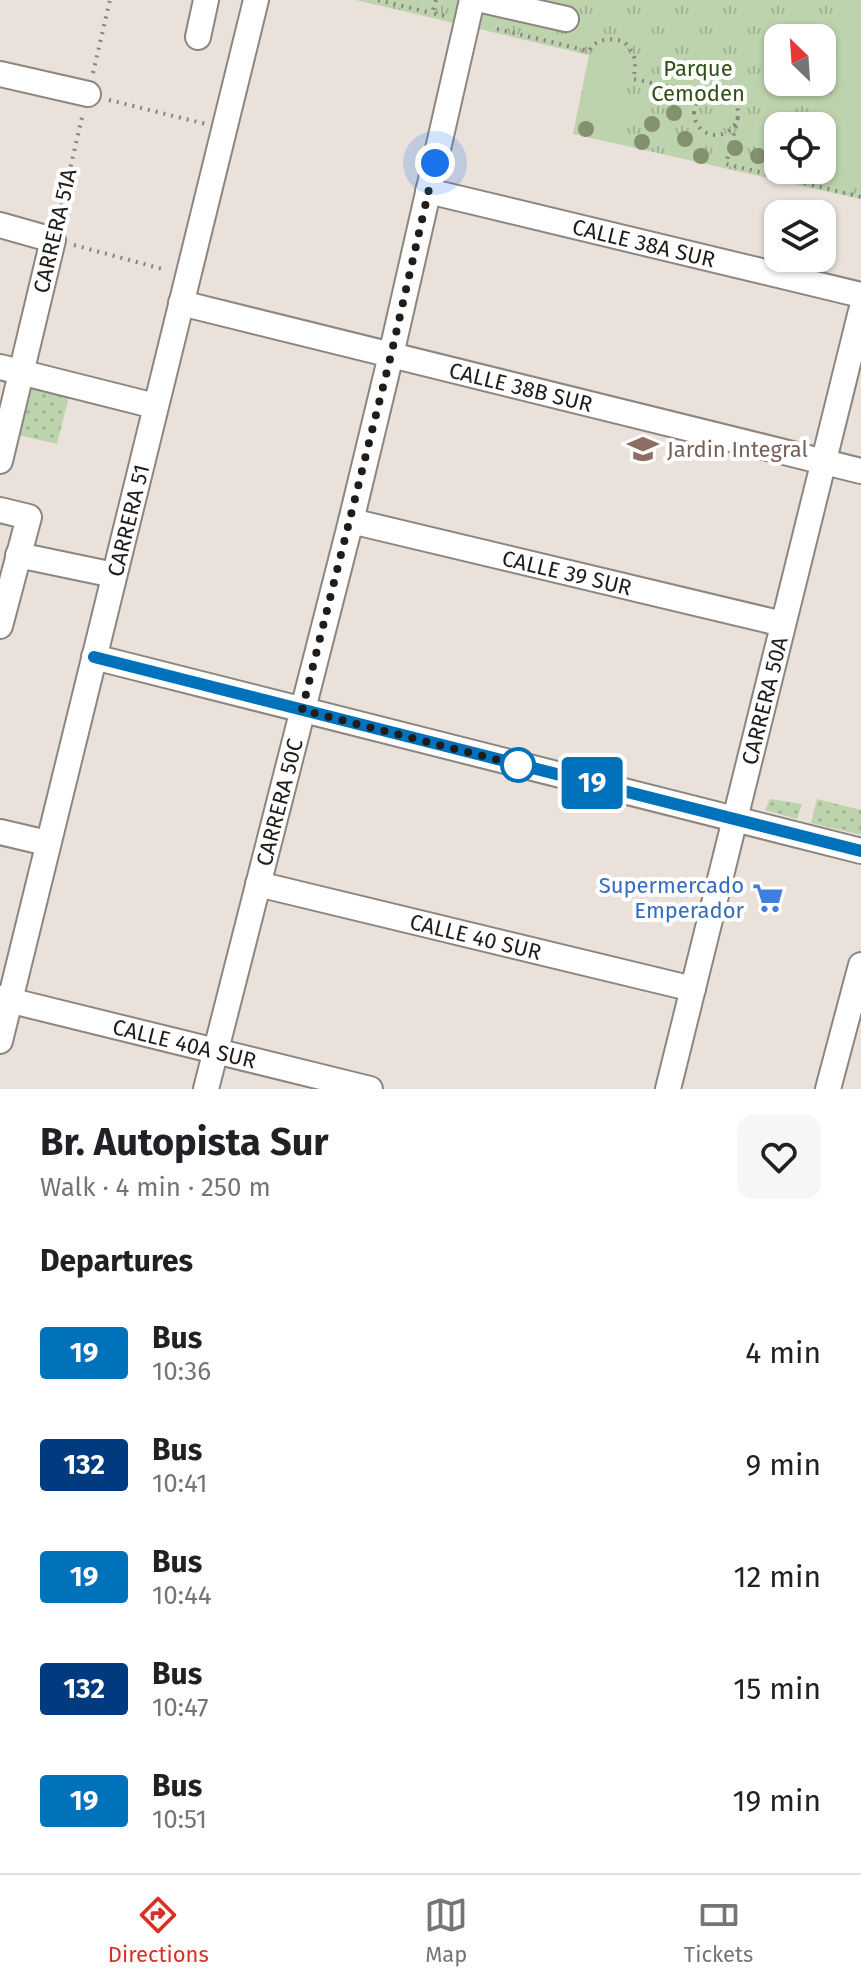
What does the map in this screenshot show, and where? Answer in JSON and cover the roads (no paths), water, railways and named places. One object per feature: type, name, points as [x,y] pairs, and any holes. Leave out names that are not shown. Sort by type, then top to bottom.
[{"type":"street","points":[[198,37],[206,0]]},
{"type":"street","name":"CARRERA 51","points":[[0,1041],[5,999],[94,657],[254,0]]},
{"type":"street","points":[[482,0],[566,19]]},
{"type":"street","name":"CARRERA 50C","points":[[206,1089],[351,521],[469,11]]},
{"type":"street","points":[[0,74],[88,94]]},
{"type":"street","name":"CALLE 38A SUR","points":[[428,191],[861,295]]},
{"type":"street","name":"CARRERA 51A","points":[[0,225],[53,240],[10,370],[0,461]]},
{"type":"street","name":"CALLE 38B SUR","points":[[181,303],[861,471]]},
{"type":"street","name":"CARRERA 50A","points":[[668,1089],[861,311]]},
{"type":"street","points":[[10,370],[155,406]]},
{"type":"street","points":[[0,510],[29,517],[0,626]]},
{"type":"street","name":"CALLE 39 SUR","points":[[351,521],[783,624]]},
{"type":"street","points":[[18,555],[114,575]]},
{"type":"street","points":[[94,657],[861,851]]},
{"type":"street","points":[[0,832],[47,843]]},
{"type":"street","name":"CALLE 40 SUR","points":[[258,884],[693,989]]},
{"type":"street","points":[[828,1089],[861,965]]},
{"type":"street","name":"CALLE 40A SUR","points":[[5,999],[370,1089]]},
{"type":"place","name":"Jardin Integral","points":[[643,449]]},
{"type":"place","name":"Supermercado Emperador","points":[[768,898]]},
{"type":"park label","name":"Parque Cemoden","points":[[698,80]]}]
